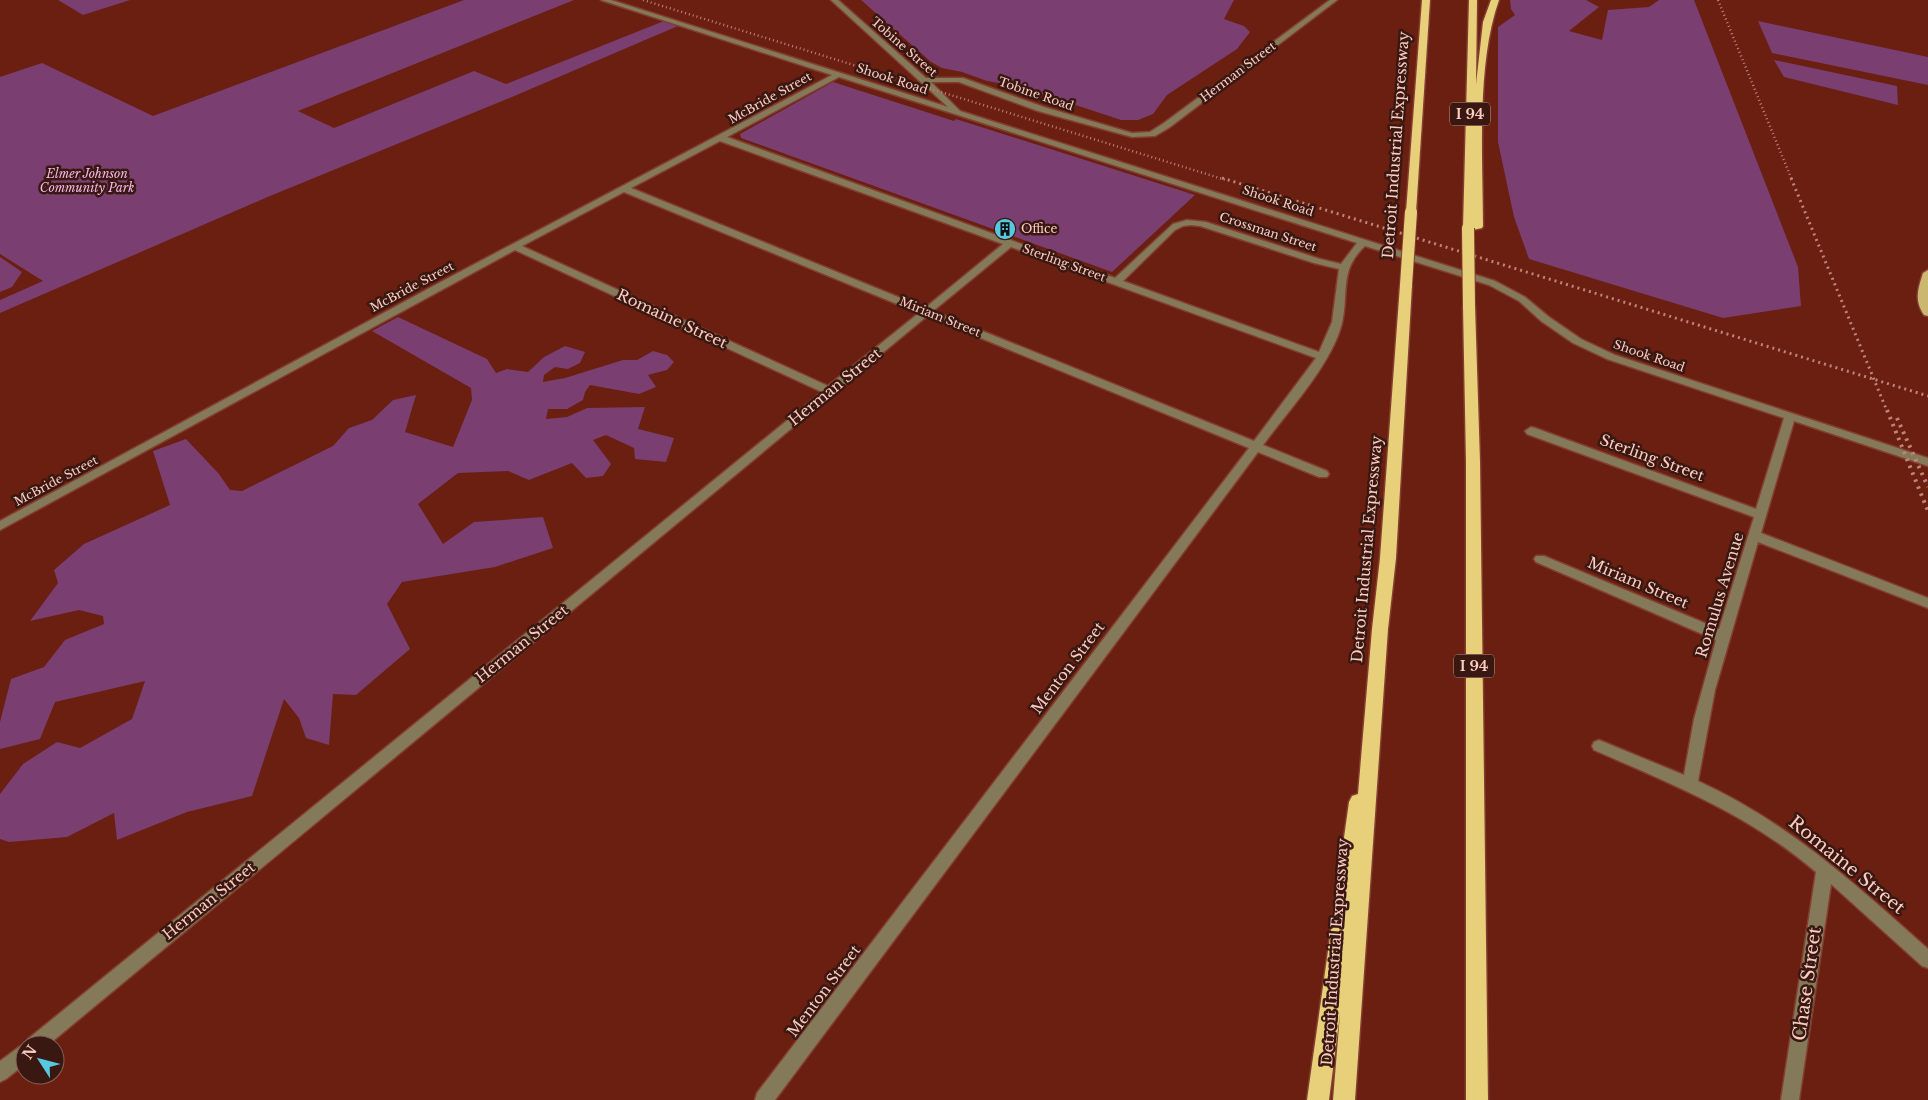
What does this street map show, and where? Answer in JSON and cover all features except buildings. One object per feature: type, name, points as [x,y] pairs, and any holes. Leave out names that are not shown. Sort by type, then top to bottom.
[{"type":"highway","name":"Detroit Industrial Expressway","points":[[1344,1100],[1380,629],[1388,558],[1426,0]]},
{"type":"highway","name":"I 94","points":[[1473,0],[1468,228],[1473,462],[1477,1100]]},
{"type":"highway","points":[[1468,228],[1478,226],[1478,103],[1487,22],[1495,0]]},
{"type":"highway","points":[[1318,1100],[1380,629]]},
{"type":"main road","points":[[1928,273],[1921,298],[1922,306],[1928,313]]},
{"type":"street","name":"Shook Road","points":[[604,0],[1364,242],[1505,289],[1522,299],[1558,329],[1606,355],[1928,462]]},
{"type":"street","name":"Tobine Street","points":[[834,0],[925,80],[958,113]]},
{"type":"street","name":"Herman Street","points":[[1140,136],[1155,133],[1167,125],[1334,0]]},
{"type":"street","name":"McBride Street","points":[[0,526],[516,246],[838,75]]},
{"type":"street","name":"Tobine Road","points":[[925,80],[960,80],[1041,109],[1124,134],[1140,136]]},
{"type":"street","name":"Sterling Street","points":[[721,138],[1322,357]]},
{"type":"street","name":"Miriam Street","points":[[625,189],[1323,474]]},
{"type":"street","name":"Crossman Street","points":[[1116,282],[1172,228],[1186,222],[1203,224],[1317,261],[1343,267]]},
{"type":"street","name":"Menton Street","points":[[764,1100],[1322,357],[1331,340],[1337,320],[1340,279],[1343,267],[1352,251],[1364,242]]},
{"type":"street","name":"Herman Street","points":[[46,1035],[1010,244]]},
{"type":"street","name":"Romaine Street","points":[[516,246],[829,392]]},
{"type":"street","name":"Romulus Avenue","points":[[1690,786],[1701,719],[1790,416]]},
{"type":"street","name":"Sterling Street","points":[[1531,431],[1761,515]]},
{"type":"street","points":[[1755,536],[1928,603]]},
{"type":"street","name":"Miriam Street","points":[[1540,559],[1724,636]]},
{"type":"street","name":"Romaine Street","points":[[1599,746],[1722,799],[1789,840],[1825,868],[1928,960]]},
{"type":"street","name":"Chase Street","points":[[1790,1100],[1825,868]]},
{"type":"street","points":[[0,1073],[15,1061]]},
{"type":"green space","points":[[58,0],[130,0],[83,15]]},
{"type":"green space","name":"Elmer Johnson Community Park","points":[[464,0],[574,0],[298,111],[334,128],[474,71],[506,84],[664,21],[678,26],[512,97],[270,196],[0,313],[0,300],[43,281],[0,254],[0,77],[42,63],[153,116]]},
{"type":"green space","points":[[861,0],[1234,0],[1224,19],[1244,26],[1250,32],[1237,49],[1167,95],[1153,114],[1138,120],[1121,120],[1018,86],[987,81],[962,72],[942,68],[931,62]]},
{"type":"green space","points":[[1510,0],[1586,0],[1599,7],[1569,31],[1602,40],[1608,10],[1649,7],[1659,0],[1694,0],[1798,267],[1801,306],[1723,318],[1529,259],[1514,217],[1498,142],[1498,27],[1515,15],[1511,9]]},
{"type":"green space","points":[[1758,21],[1928,57],[1928,85],[1772,53]]},
{"type":"green space","points":[[1774,60],[1897,86],[1898,105],[1784,77]]},
{"type":"green space","points":[[833,82],[1195,195],[1112,272],[741,138],[740,134]]},
{"type":"green space","points":[[0,257],[22,272],[12,287],[0,292]]},
{"type":"green space","points":[[398,317],[487,359],[496,373],[507,369],[528,372],[544,357],[565,346],[585,352],[580,363],[568,369],[555,367],[544,375],[543,382],[565,378],[623,360],[637,360],[653,351],[667,355],[674,362],[667,370],[648,375],[656,387],[639,394],[590,385],[585,392],[583,400],[567,409],[548,409],[546,419],[567,417],[587,408],[645,407],[638,429],[674,438],[666,462],[635,459],[634,448],[606,435],[593,440],[611,464],[603,476],[586,478],[572,463],[529,480],[508,471],[458,473],[418,504],[443,544],[474,522],[543,517],[553,548],[495,567],[402,582],[387,604],[410,649],[356,695],[333,694],[329,745],[306,738],[299,718],[284,699],[252,796],[187,812],[117,840],[114,813],[67,837],[9,842],[0,839],[0,794],[23,764],[57,742],[80,748],[132,719],[145,681],[55,702],[40,739],[0,749],[0,722],[11,679],[44,667],[65,640],[104,624],[103,616],[79,610],[30,621],[58,583],[54,570],[84,544],[170,505],[153,451],[186,439],[219,474],[230,490],[242,491],[333,446],[349,428],[372,420],[393,400],[416,395],[405,432],[453,447],[472,400],[471,388],[372,331]]},
{"type":"railway","points":[[643,0],[1226,180]]},
{"type":"railway","points":[[1718,0],[1792,180]]},
{"type":"railway","points":[[1222,178],[1874,379]]},
{"type":"railway","points":[[1791,178],[1874,379]]},
{"type":"railway","points":[[1874,379],[1928,396]]},
{"type":"railway","points":[[1874,379],[1887,411]]},
{"type":"railway","points":[[1887,410],[1928,511]]},
{"type":"railway","points":[[1897,418],[1928,487]]},
{"type":"place","name":"Office","points":[[1005,229]]}]
